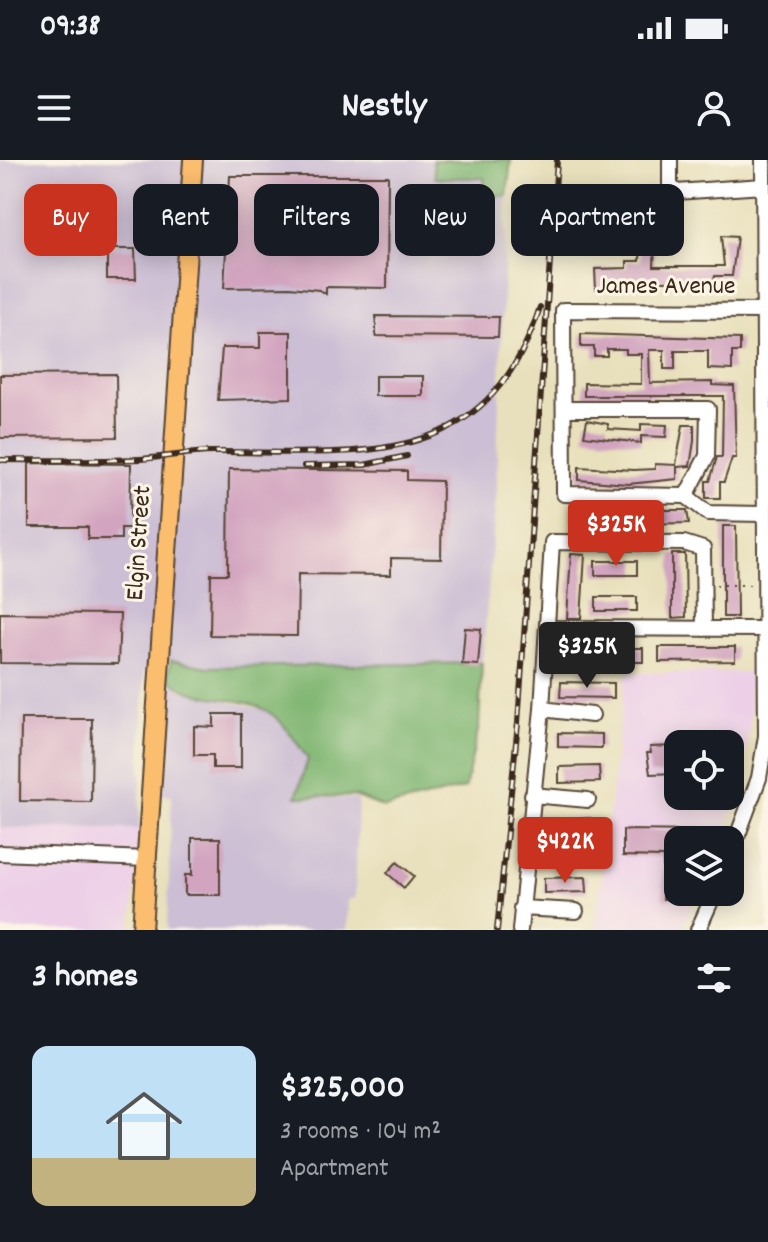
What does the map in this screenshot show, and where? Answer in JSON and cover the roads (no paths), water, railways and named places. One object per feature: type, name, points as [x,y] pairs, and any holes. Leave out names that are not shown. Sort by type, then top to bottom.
[{"type":"main road","name":"Elgin Street","points":[[142,930],[193,160]]},
{"type":"street","points":[[670,160],[670,185],[676,192],[765,185]]},
{"type":"street","points":[[741,826],[759,778],[767,736],[763,514],[763,160]]},
{"type":"street","name":"James Avenue","points":[[564,409],[563,310],[765,311]]},
{"type":"street","points":[[686,496],[707,456],[708,409],[564,409],[564,494],[686,496],[708,513],[763,514]]},
{"type":"street","points":[[520,930],[542,709],[552,542],[684,543],[703,549],[704,629]]},
{"type":"street","points":[[547,628],[765,629]]},
{"type":"street","points":[[542,709],[592,715]]},
{"type":"street","points":[[532,795],[588,800]]},
{"type":"street","points":[[0,853],[147,859]]},
{"type":"street","points":[[698,930],[709,906]]},
{"type":"street","points":[[521,908],[576,911]]},
{"type":"railway","points":[[497,930],[518,723],[557,160]]},
{"type":"railway","points":[[0,460],[140,459],[212,452],[316,453],[364,450],[409,442],[450,427],[486,401],[516,362],[540,307]]},
{"type":"railway","points":[[304,466],[364,465],[407,456]]}]
